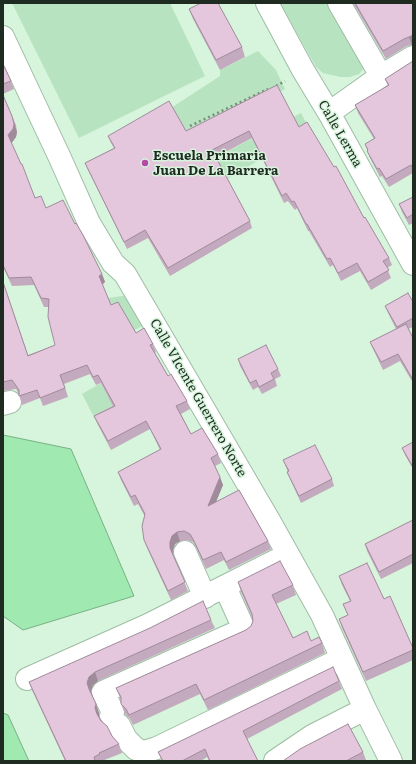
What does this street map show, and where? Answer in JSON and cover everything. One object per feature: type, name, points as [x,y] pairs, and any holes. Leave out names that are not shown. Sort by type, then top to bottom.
[{"type":"street","name":"Calle Lerma","points":[[267,3],[303,70],[413,264]]},
{"type":"street","points":[[338,3],[381,76]]},
{"type":"street","name":"Calle VIcente Guerrero Norte","points":[[4,44],[60,158],[89,223],[113,263],[125,274],[141,300],[245,478],[322,615],[341,659],[391,761]]},
{"type":"street","points":[[329,114],[381,76],[413,57]]},
{"type":"street","points":[[185,552],[205,597]]},
{"type":"street","points":[[27,678],[148,625],[287,555]]},
{"type":"street","points":[[224,587],[244,629],[97,695],[113,712],[112,716],[115,723],[119,725],[126,739],[131,755],[157,748],[341,659]]},
{"type":"street","points":[[275,761],[312,736],[365,709]]},
{"type":"path","points":[[190,126],[282,83],[303,70]]},
{"type":"shaded area","points":[[12,3],[170,3],[205,76],[79,138]]},
{"type":"shaded area","points":[[280,3],[327,3],[365,67],[359,74],[350,77],[340,77],[323,73],[316,67]]},
{"type":"shaded area","points":[[258,51],[276,70],[285,89],[189,138],[171,108],[220,76],[220,70]]},
{"type":"shaded area","points":[[301,113],[310,130],[217,185],[205,163]]},
{"type":"shaded area","points":[[129,295],[144,325],[133,331],[51,321],[108,298]]},
{"type":"shaded area","points":[[101,383],[108,396],[138,403],[98,425],[82,394]]},
{"type":"shaded area","points":[[3,435],[71,449],[134,596],[23,630],[3,616]]},
{"type":"shaded area","points":[[3,713],[8,715],[29,761],[3,761]]},
{"type":"building","points":[[201,3],[218,3],[242,47],[216,60],[189,9]]},
{"type":"building","points":[[355,3],[413,3],[413,35],[383,51]]},
{"type":"building","points":[[413,61],[413,169],[411,165],[386,179],[379,168],[377,169],[367,151],[368,150],[365,144],[375,138],[355,105],[389,85],[385,79]]},
{"type":"building","points":[[3,66],[11,81],[3,84]]},
{"type":"building","points":[[277,85],[299,127],[307,122],[334,167],[336,166],[364,218],[365,217],[389,258],[383,261],[389,270],[368,282],[357,263],[338,273],[330,258],[327,259],[294,201],[292,202],[286,193],[282,196],[249,131],[212,150],[250,221],[168,268],[145,230],[124,242],[85,163],[115,148],[108,136],[169,101],[186,131]]},
{"type":"building","points":[[3,95],[14,124],[13,129],[8,135],[22,164],[35,198],[41,196],[46,208],[63,200],[75,224],[76,223],[83,235],[102,274],[99,276],[111,305],[118,302],[136,333],[144,328],[153,344],[150,345],[168,376],[171,374],[187,401],[176,406],[191,434],[202,428],[218,454],[211,458],[220,477],[208,506],[239,490],[268,541],[226,562],[221,552],[203,560],[190,534],[184,531],[177,532],[172,536],[170,548],[185,582],[168,591],[144,540],[142,526],[145,514],[135,495],[131,497],[118,472],[161,449],[146,421],[108,441],[94,416],[115,406],[98,375],[93,377],[87,365],[60,375],[65,388],[40,398],[37,390],[19,396],[19,390],[12,380],[3,382],[3,282],[28,356],[55,345],[48,317],[49,299],[41,298],[31,277],[9,278],[3,265]]},
{"type":"building","points":[[413,197],[413,214],[407,218],[399,204]]},
{"type":"building","points":[[408,293],[413,302],[413,318],[397,327],[385,306]]},
{"type":"building","points":[[406,324],[413,338],[413,380],[398,354],[381,362],[370,342]]},
{"type":"building","points":[[266,345],[278,369],[271,373],[274,379],[259,387],[256,380],[250,383],[238,359]]},
{"type":"building","points":[[413,442],[413,467],[402,448]]},
{"type":"building","points":[[315,445],[332,479],[299,496],[287,472],[289,471],[283,460]]},
{"type":"building","points":[[413,520],[413,554],[379,572],[365,544]]},
{"type":"building","points":[[280,561],[293,585],[272,595],[293,638],[307,631],[311,641],[319,637],[322,643],[204,700],[196,684],[129,715],[121,704],[121,697],[116,688],[246,630],[251,626],[253,621],[252,614],[238,582]]},
{"type":"building","points":[[367,563],[384,599],[390,596],[413,650],[363,672],[339,619],[348,615],[343,604],[351,601],[339,576]]},
{"type":"building","points":[[203,601],[211,620],[95,672],[89,677],[87,683],[96,704],[95,708],[97,714],[119,744],[99,753],[100,754],[94,757],[95,761],[66,761],[29,682],[150,628]]},
{"type":"building","points":[[333,667],[339,681],[243,731],[258,761],[210,761],[205,749],[182,761],[163,761],[158,752]]},
{"type":"building","points":[[348,724],[363,752],[346,761],[283,761],[300,749]]},
{"type":"place","name":"Escuela Primaria Juan De La Barrera","points":[[145,163]]}]
